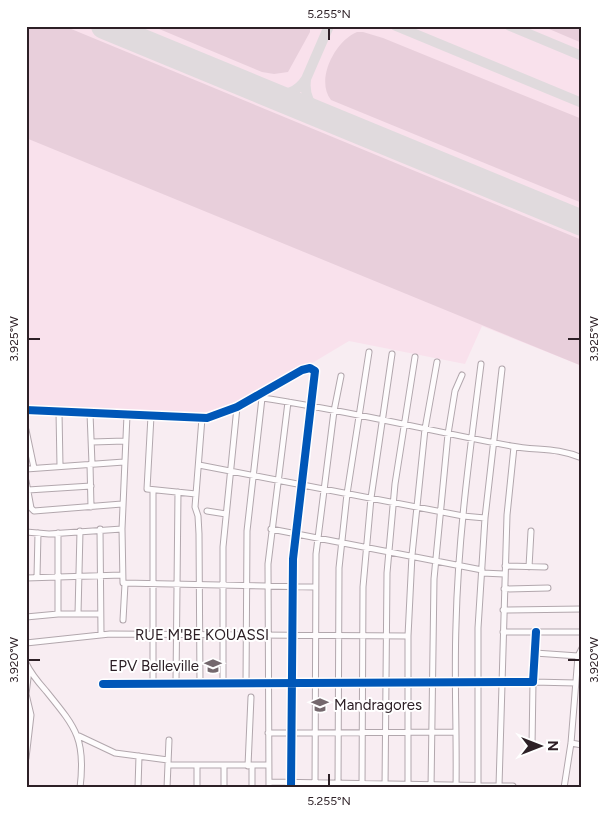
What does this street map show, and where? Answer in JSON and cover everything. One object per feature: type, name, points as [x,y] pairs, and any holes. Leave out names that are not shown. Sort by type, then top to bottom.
[{"type":"street","points":[[338,785],[338,635],[341,543],[358,416],[369,352]]},
{"type":"street","points":[[362,785],[362,636],[366,548],[371,498],[392,354]]},
{"type":"street","points":[[385,785],[385,636],[389,552],[404,425],[415,357]]},
{"type":"street","points":[[408,786],[408,636],[412,555],[425,429],[437,362]]},
{"type":"street","points":[[456,786],[454,683],[460,566],[470,437],[480,364]]},
{"type":"street","points":[[26,410],[202,418],[237,407],[302,370],[310,368],[316,371],[295,534],[290,635],[292,684],[291,785]]},
{"type":"street","points":[[478,786],[478,628],[493,442],[502,369]]},
{"type":"street","points":[[315,785],[315,587],[318,538],[334,411],[341,376]]},
{"type":"street","points":[[431,786],[433,733],[431,684],[432,601],[435,561],[448,434],[455,391],[462,376]]},
{"type":"street","points":[[255,397],[311,406],[514,446],[550,448],[582,458]]},
{"type":"street","points":[[246,684],[247,531],[262,398]]},
{"type":"street","points":[[288,402],[271,529],[268,636],[269,785],[513,786]]},
{"type":"street","points":[[223,684],[222,635],[226,514],[232,471],[237,407]]},
{"type":"street","points":[[58,412],[60,466]]},
{"type":"street","points":[[90,413],[92,442],[91,507]]},
{"type":"street","points":[[123,620],[125,584],[122,575],[122,504],[127,415]]},
{"type":"street","points":[[152,416],[147,487],[153,491],[196,494]]},
{"type":"street","points":[[200,684],[198,516],[195,510],[202,418]]},
{"type":"street","points":[[26,430],[34,468]]},
{"type":"street","points":[[92,442],[125,441]]},
{"type":"street","points":[[499,786],[504,574],[507,515],[514,446]]},
{"type":"street","points":[[26,469],[124,462]]},
{"type":"street","points":[[199,465],[463,516],[486,518]]},
{"type":"street","points":[[26,481],[32,511],[122,504]]},
{"type":"street","points":[[28,490],[91,486]]},
{"type":"street","points":[[153,491],[153,683]]},
{"type":"street","points":[[176,683],[178,492]]},
{"type":"street","points":[[208,511],[226,514]]},
{"type":"street","points":[[100,529],[101,634]]},
{"type":"street","points":[[26,532],[58,533],[122,529]]},
{"type":"street","points":[[271,529],[504,574]]},
{"type":"street","points":[[78,614],[80,531]]},
{"type":"street","points":[[529,567],[531,531]]},
{"type":"street","points":[[37,577],[38,533]]},
{"type":"street","points":[[58,533],[58,614]]},
{"type":"street","points":[[505,566],[545,567]]},
{"type":"street","points":[[26,578],[100,574],[122,575]]},
{"type":"street","points":[[125,584],[224,584],[315,587]]},
{"type":"street","points":[[504,589],[548,588]]},
{"type":"street","points":[[503,610],[582,609]]},
{"type":"street","points":[[26,618],[58,614],[100,614]]},
{"type":"street","points":[[503,632],[582,632]]},
{"type":"street","points":[[532,746],[536,632]]},
{"type":"street","name":"RUE M'BE KOUASSI","points":[[26,643],[101,634],[408,636]]},
{"type":"street","points":[[564,788],[571,743],[578,656],[582,648]]},
{"type":"street","points":[[535,653],[578,656]]},
{"type":"street","points":[[27,755],[31,715],[26,694],[28,666]]},
{"type":"street","points":[[28,666],[62,709],[79,736],[83,764],[80,788]]},
{"type":"street","points":[[103,684],[576,683]]},
{"type":"street","points":[[251,697],[250,766],[252,788]]},
{"type":"street","points":[[268,733],[455,732]]},
{"type":"street","points":[[79,736],[115,753],[168,762],[197,766],[268,765]]},
{"type":"street","points":[[167,788],[169,740]]},
{"type":"street","points":[[571,743],[582,745]]},
{"type":"street","points":[[138,788],[139,756]]},
{"type":"street","points":[[197,766],[197,788]]},
{"type":"street","points":[[224,766],[224,788]]},
{"type":"shaded area","points":[[26,26],[582,26],[582,366],[482,326],[465,364],[349,341],[272,387],[213,416],[26,410]]},
{"type":"shaded area","points":[[26,26],[64,26],[582,240],[582,366],[26,138]]},
{"type":"shaded area","points":[[152,26],[310,26],[310,32],[288,72],[274,74],[262,72]]},
{"type":"shaded area","points":[[542,26],[582,26],[582,43]]},
{"type":"shaded area","points":[[357,32],[383,38],[582,119],[582,203],[331,100],[325,82],[326,72],[335,52],[341,44]]},
{"type":"taxiway","points":[[270,95],[291,92],[303,84],[329,26]]},
{"type":"taxiway","points":[[396,26],[582,103]]},
{"type":"taxiway","points":[[510,26],[582,56]]},
{"type":"taxiway","points":[[306,80],[306,91],[309,100],[322,116]]},
{"type":"runway","points":[[104,26],[582,223]]},
{"type":"cycle path","points":[[26,410],[207,418],[237,407],[302,370],[310,368],[315,371],[293,559],[291,788]]},
{"type":"cycle path","points":[[103,684],[533,682],[536,632]]},
{"type":"place","name":"EPV Belleville","points":[[213,666]]},
{"type":"place","name":"Mandragores","points":[[320,705]]}]
